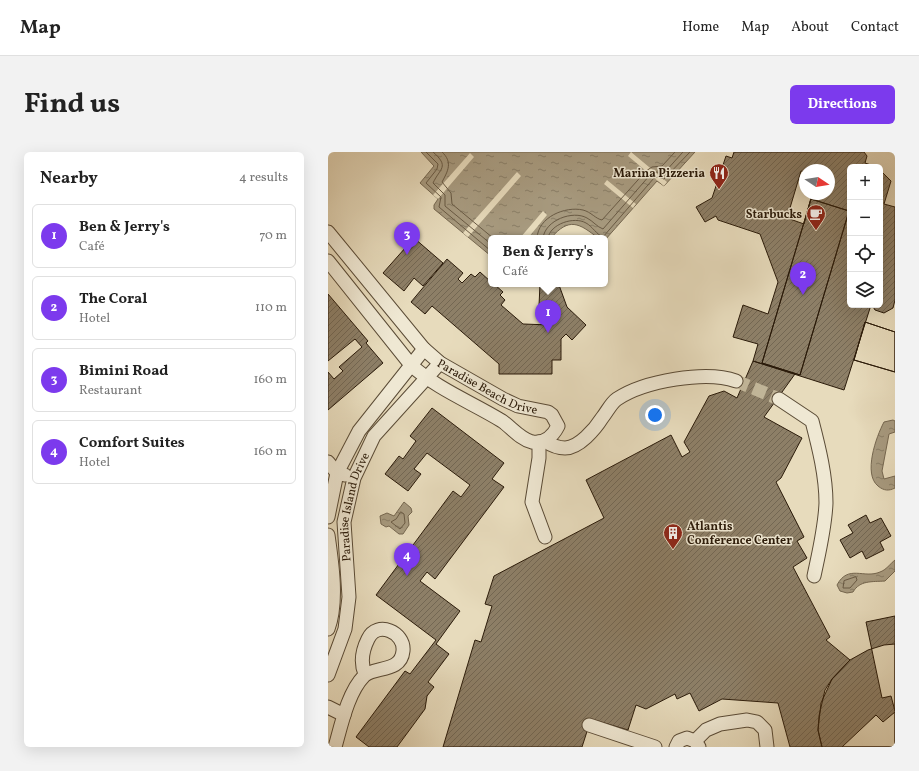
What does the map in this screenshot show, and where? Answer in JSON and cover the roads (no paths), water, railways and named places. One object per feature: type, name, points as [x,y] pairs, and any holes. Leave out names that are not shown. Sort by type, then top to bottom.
[{"type":"street","name":"Paradise Beach Drive","points":[[328,232],[424,349],[440,363],[518,406],[548,412],[552,415],[558,426],[554,434],[542,442],[531,442],[503,422],[426,379],[411,365],[328,261]]},
{"type":"street","name":"Paradise Island Drive","points":[[328,517],[337,473],[359,430],[424,349]]},
{"type":"street","name":"Paradise Island Drive","points":[[328,675],[345,629],[349,597],[344,522],[354,478],[374,436],[440,363]]},
{"type":"street","points":[[545,537],[532,502],[542,442],[566,448],[577,444],[597,426],[616,400],[631,391],[698,376],[724,377],[736,381]]},
{"type":"street","points":[[779,399],[812,421],[821,456],[826,502],[823,534],[814,576]]},
{"type":"street","points":[[328,462],[337,473],[354,478]]},
{"type":"street","name":"Paradise Island Drive","points":[[328,535],[332,568],[333,596],[328,629]]},
{"type":"street","points":[[335,747],[344,715],[359,682],[365,674]]},
{"type":"street","points":[[328,707],[344,715]]},
{"type":"street","points":[[676,747],[679,741],[687,738],[697,744],[706,730],[720,724],[747,720],[757,722],[765,730],[767,747]]},
{"type":"street","points":[[589,725],[655,747]]},
{"type":"water","points":[[421,152],[695,152],[664,186],[657,181],[608,237],[608,235],[594,235],[574,224],[563,227],[554,235],[488,235],[488,254],[434,209],[434,205],[438,199],[420,183],[434,166]]},
{"type":"water","points":[[895,421],[895,432],[889,434],[882,471],[884,479],[895,476],[895,488],[886,490],[880,488],[874,480],[871,473],[871,464],[872,455],[884,422]]},
{"type":"water","points":[[404,502],[411,508],[412,512],[408,516],[409,525],[403,534],[399,534],[389,526],[386,527],[381,524],[380,516],[387,513],[394,516]]},
{"type":"water","points":[[895,560],[895,571],[885,581],[859,585],[853,592],[847,593],[840,591],[837,585],[846,575],[857,573],[874,574],[882,571]]},
{"type":"tunnel","points":[[736,381],[779,399]]},
{"type":"place","name":"Marina Pizzeria","points":[[719,190]]},
{"type":"place","name":"Starbucks","points":[[816,231]]},
{"type":"place","name":"Bimini Road","points":[[407,255]]},
{"type":"place","name":"The Coral","points":[[803,295]]},
{"type":"place","name":"Ben & Jerry's","points":[[548,333]]},
{"type":"place","name":"Atlantis Conference Center","points":[[673,550]]},
{"type":"place","name":"Comfort Suites","points":[[407,576]]}]
